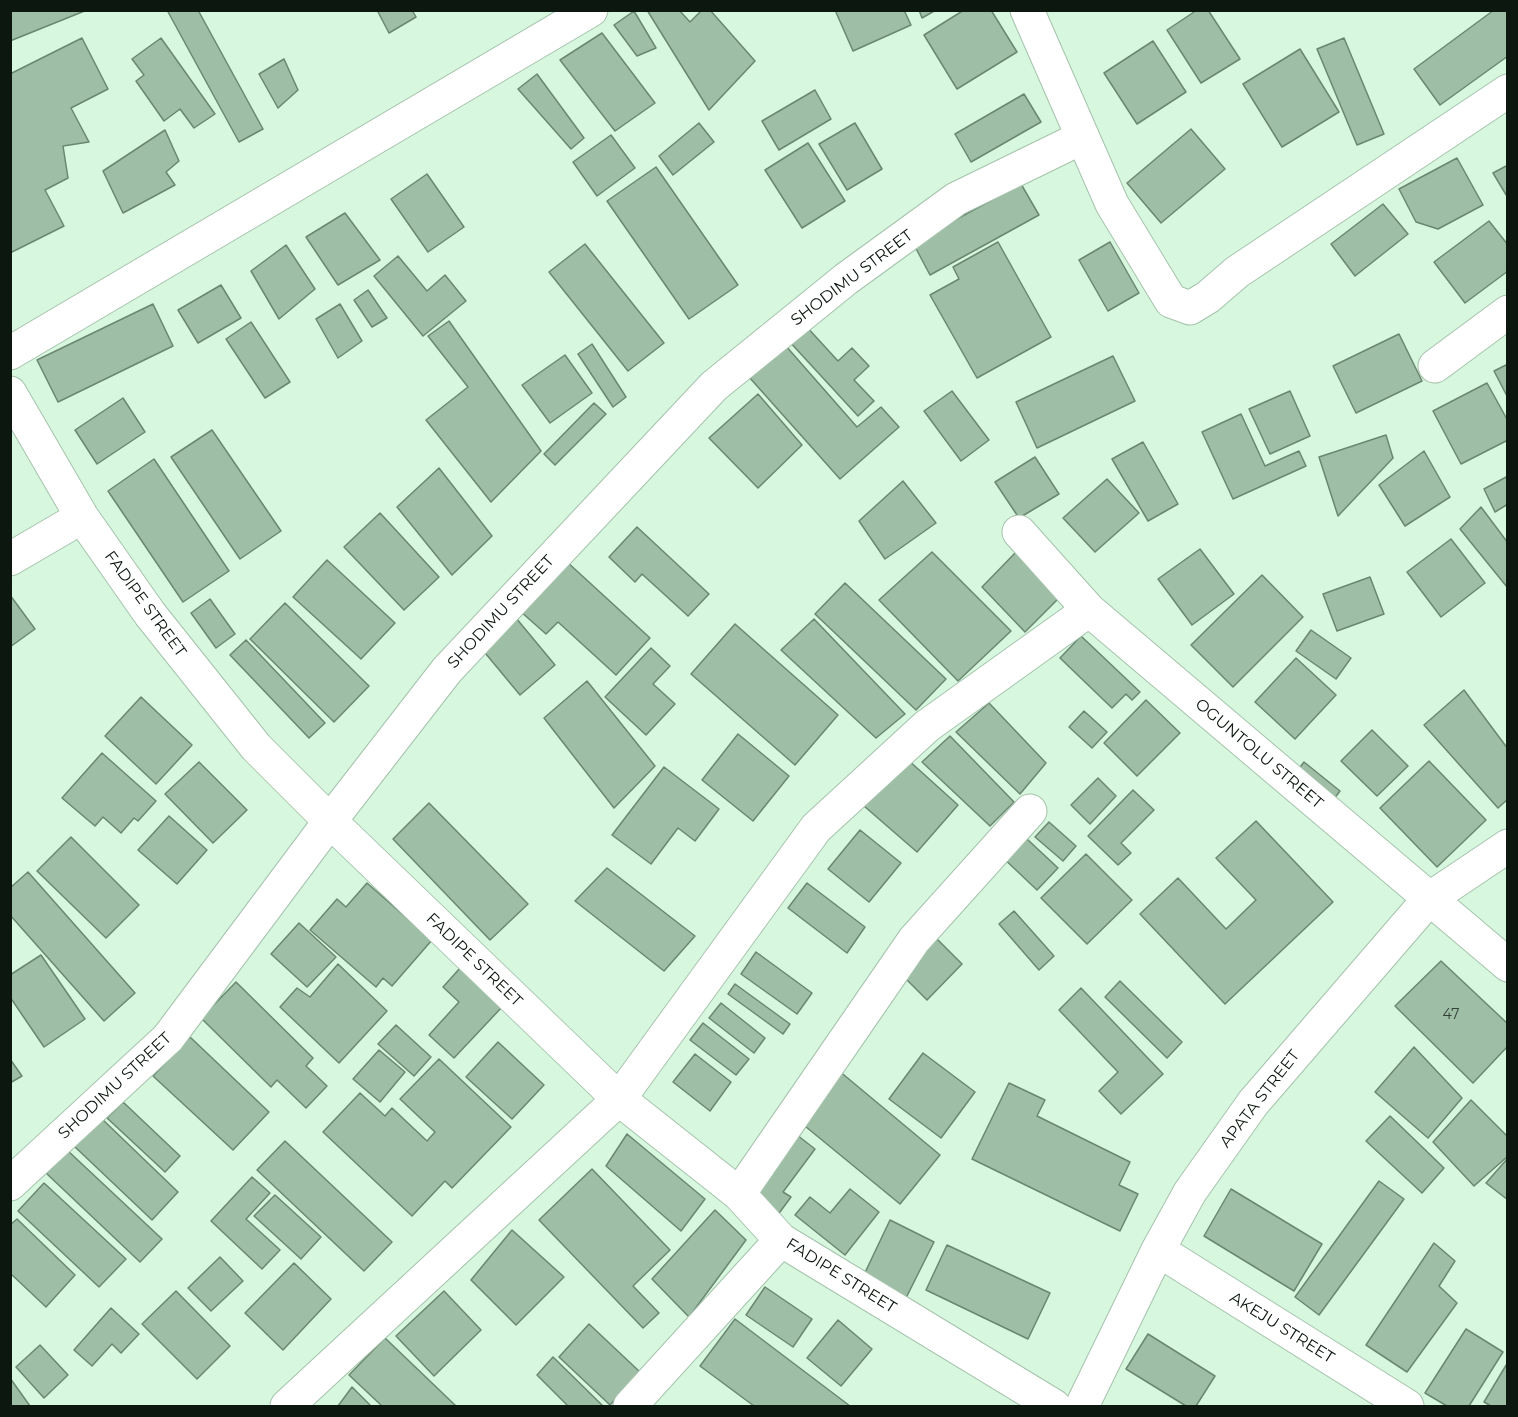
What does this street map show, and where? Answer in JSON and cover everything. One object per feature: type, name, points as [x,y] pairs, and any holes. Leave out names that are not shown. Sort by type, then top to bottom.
[{"type":"street","points":[[10,353],[591,10]]},
{"type":"street","points":[[1027,10],[1081,138],[1112,204],[1171,301],[1190,308],[1264,253],[1508,91]]},
{"type":"street","name":"SHODIMU STREET","points":[[10,1184],[168,1038],[330,820],[447,670],[714,386],[846,279],[956,199],[1081,138]]},
{"type":"street","points":[[1435,366],[1508,312]]},
{"type":"street","name":"FADIPE STREET","points":[[10,393],[82,517],[150,614],[256,747],[330,820],[619,1099],[739,1194],[781,1240],[1054,1407]]},
{"type":"street","points":[[10,559],[82,517]]},
{"type":"street","name":"OGUNTOLU STREET","points":[[1019,532],[1089,610],[1508,965]]},
{"type":"street","points":[[287,1407],[619,1099],[816,828],[927,726],[1089,610]]},
{"type":"street","points":[[739,1194],[914,940],[1030,811]]},
{"type":"street","name":"APATA STREET","points":[[1082,1407],[1158,1250],[1190,1192],[1253,1103],[1429,899],[1508,846]]},
{"type":"street","points":[[630,1407],[781,1240]]},
{"type":"street","name":"AKEJU STREET","points":[[1158,1250],[1407,1407]]},
{"type":"building","points":[[10,10],[87,10],[10,41]]},
{"type":"building","points":[[167,10],[198,10],[263,129],[239,142]]},
{"type":"building","points":[[377,10],[412,10],[416,17],[389,33]]},
{"type":"building","points":[[647,10],[679,10],[690,22],[702,10],[710,10],[755,61],[709,110]]},
{"type":"building","points":[[835,10],[904,10],[911,25],[853,51]]},
{"type":"building","points":[[919,10],[936,10],[922,18]]},
{"type":"building","points":[[964,10],[991,10],[1017,52],[957,89],[924,35]]},
{"type":"building","points":[[1197,10],[1208,10],[1240,59],[1201,83],[1167,30]]},
{"type":"building","points":[[1494,10],[1508,10],[1508,56],[1440,105],[1414,69]]},
{"type":"building","points":[[634,11],[656,48],[637,56],[614,25]]},
{"type":"building","points":[[602,33],[655,103],[615,131],[560,60]]},
{"type":"building","points":[[82,38],[108,89],[71,108],[89,142],[63,146],[68,178],[45,190],[64,226],[10,253],[10,74]]},
{"type":"building","points":[[161,38],[215,114],[194,128],[180,109],[164,121],[136,81],[144,75],[132,59]]},
{"type":"building","points":[[1344,38],[1384,134],[1357,145],[1317,49]]},
{"type":"building","points":[[1153,41],[1186,92],[1137,124],[1104,73]]},
{"type":"building","points":[[1300,49],[1339,112],[1282,147],[1243,84]]},
{"type":"building","points":[[284,59],[298,90],[278,108],[259,74]]},
{"type":"building","points":[[537,74],[584,138],[571,149],[518,89]]},
{"type":"building","points":[[815,90],[831,119],[779,150],[762,121]]},
{"type":"building","points":[[1024,94],[1041,122],[971,162],[955,134]]},
{"type":"building","points":[[699,123],[714,142],[673,175],[659,156]]},
{"type":"building","points":[[855,123],[882,169],[847,190],[819,144]]},
{"type":"building","points":[[1191,129],[1225,169],[1161,223],[1127,183]]},
{"type":"building","points":[[165,130],[179,161],[166,172],[175,185],[123,213],[103,171]]},
{"type":"building","points":[[611,135],[635,168],[597,196],[573,162]]},
{"type":"building","points":[[808,143],[845,201],[802,228],[765,170]]},
{"type":"building","points":[[1457,158],[1483,205],[1438,229],[1416,222],[1399,189]]},
{"type":"building","points":[[1508,165],[1508,198],[1493,173]]},
{"type":"building","points":[[656,167],[738,285],[689,319],[607,201]]},
{"type":"building","points":[[427,174],[464,227],[428,252],[391,199]]},
{"type":"building","points":[[1021,184],[1039,215],[930,275],[913,243]]},
{"type":"building","points":[[1383,204],[1408,234],[1355,276],[1331,244]]},
{"type":"building","points":[[345,213],[380,260],[338,285],[306,237]]},
{"type":"building","points":[[1489,221],[1508,245],[1508,271],[1465,303],[1434,262]]},
{"type":"building","points":[[998,242],[1051,337],[977,378],[930,295],[959,279],[953,267]]},
{"type":"building","points":[[1110,242],[1139,293],[1108,311],[1079,260]]},
{"type":"building","points":[[585,244],[664,343],[628,371],[549,272]]},
{"type":"building","points":[[286,245],[315,289],[279,319],[251,271]]},
{"type":"building","points":[[398,256],[427,291],[445,275],[466,301],[423,336],[374,276]]},
{"type":"building","points":[[221,285],[241,318],[198,343],[178,310]]},
{"type":"building","points":[[368,290],[387,318],[372,327],[354,300]]},
{"type":"building","points":[[153,304],[173,346],[58,402],[37,360]]},
{"type":"building","points":[[340,304],[362,341],[338,358],[316,319]]},
{"type":"building","points":[[449,321],[541,451],[491,502],[426,420],[468,387],[428,336]]},
{"type":"building","points":[[251,322],[290,382],[265,398],[226,339]]},
{"type":"building","points":[[805,325],[838,361],[852,348],[869,366],[854,380],[874,401],[858,416],[788,340]]},
{"type":"building","points":[[1399,334],[1422,381],[1356,413],[1333,366]]},
{"type":"building","points":[[592,344],[626,397],[613,407],[578,354]]},
{"type":"building","points":[[785,345],[857,427],[881,407],[899,427],[840,479],[749,377]]},
{"type":"building","points":[[565,355],[592,393],[550,423],[522,385]]},
{"type":"building","points":[[1113,356],[1135,401],[1037,448],[1016,402]]},
{"type":"building","points":[[1508,364],[1508,398],[1494,371]]},
{"type":"building","points":[[1487,383],[1508,421],[1508,440],[1461,464],[1433,411]]},
{"type":"building","points":[[952,391],[989,440],[961,461],[924,411]]},
{"type":"building","points":[[1290,391],[1310,436],[1270,454],[1249,409]]},
{"type":"building","points":[[758,394],[802,445],[758,488],[709,438]]},
{"type":"building","points":[[123,398],[145,432],[97,464],[75,430]]},
{"type":"building","points":[[594,403],[606,414],[555,465],[544,454]]},
{"type":"building","points":[[1241,414],[1265,466],[1299,451],[1306,466],[1233,499],[1202,432]]},
{"type":"building","points":[[212,430],[281,531],[240,559],[171,457]]},
{"type":"building","points":[[1386,435],[1393,458],[1338,516],[1319,457]]},
{"type":"building","points":[[1143,442],[1178,504],[1148,521],[1112,459]]},
{"type":"building","points":[[1424,451],[1450,497],[1405,526],[1379,485]]},
{"type":"building","points":[[1035,457],[1059,494],[1019,518],[995,482]]},
{"type":"building","points":[[154,459],[229,571],[183,602],[108,491]]},
{"type":"building","points":[[439,468],[492,536],[452,575],[397,507]]},
{"type":"building","points":[[1508,476],[1508,504],[1495,512],[1484,489]]},
{"type":"building","points":[[1107,479],[1139,513],[1095,552],[1063,518]]},
{"type":"building","points":[[903,481],[936,523],[885,559],[859,521]]},
{"type":"building","points":[[1481,507],[1508,543],[1507,587],[1460,529]]},
{"type":"building","points":[[380,513],[439,577],[404,610],[344,547]]},
{"type":"building","points":[[637,527],[709,594],[688,616],[642,574],[635,582],[609,557]]},
{"type":"building","points":[[1451,539],[1485,583],[1441,617],[1407,572]]},
{"type":"building","points":[[1019,549],[1064,593],[1025,632],[982,587]]},
{"type":"building","points":[[1200,549],[1234,594],[1192,625],[1158,579]]},
{"type":"building","points":[[932,552],[1011,631],[958,681],[879,600]]},
{"type":"building","points":[[327,560],[395,623],[361,659],[293,597]]},
{"type":"building","points":[[566,561],[650,638],[616,675],[558,622],[546,634],[520,611]]},
{"type":"building","points":[[1262,575],[1303,617],[1233,687],[1191,645]]},
{"type":"building","points":[[1370,577],[1384,614],[1337,631],[1323,594]]},
{"type":"building","points":[[845,583],[946,679],[916,710],[815,614]]},
{"type":"building","points":[[10,595],[35,629],[10,647]]},
{"type":"building","points":[[210,599],[235,634],[216,648],[191,613]]},
{"type":"building","points":[[285,603],[369,686],[334,722],[250,639]]},
{"type":"building","points":[[516,618],[555,665],[520,695],[481,648]]},
{"type":"building","points":[[814,619],[905,714],[876,738],[781,650]]},
{"type":"building","points":[[735,624],[838,715],[795,765],[691,674]]},
{"type":"building","points":[[1311,630],[1351,658],[1336,679],[1296,651]]},
{"type":"building","points":[[1081,636],[1140,692],[1132,700],[1126,694],[1112,708],[1060,658]]},
{"type":"building","points":[[246,640],[325,723],[309,738],[230,655]]},
{"type":"building","points":[[651,648],[670,666],[653,684],[675,704],[646,735],[605,697]]},
{"type":"building","points":[[1296,658],[1336,695],[1295,739],[1255,702]]},
{"type":"building","points":[[587,681],[655,766],[614,808],[544,718]]},
{"type":"building","points":[[1464,690],[1508,749],[1508,799],[1498,808],[1424,725]]},
{"type":"building","points":[[141,697],[192,745],[156,784],[105,736]]},
{"type":"building","points":[[1146,700],[1180,733],[1137,776],[1104,743]]},
{"type":"building","points":[[989,703],[1046,763],[1020,794],[956,732]]},
{"type":"building","points":[[1084,711],[1107,732],[1092,748],[1069,727]]},
{"type":"building","points":[[1372,730],[1408,766],[1377,796],[1341,761]]},
{"type":"building","points":[[738,734],[789,776],[753,821],[702,780]]},
{"type":"building","points":[[950,736],[1014,802],[990,826],[922,762]]},
{"type":"building","points":[[102,753],[156,801],[138,821],[134,818],[121,833],[103,817],[95,826],[62,798]]},
{"type":"building","points":[[907,759],[958,805],[917,852],[864,806]]},
{"type":"building","points":[[1429,761],[1486,820],[1437,867],[1380,808]]},
{"type":"building","points":[[199,762],[247,810],[213,843],[165,794]]},
{"type":"building","points":[[1304,762],[1340,791],[1330,804],[1294,775]]},
{"type":"building","points":[[664,767],[719,809],[695,841],[678,828],[651,864],[612,835]]},
{"type":"building","points":[[1098,778],[1116,796],[1090,824],[1071,805]]},
{"type":"building","points":[[1133,790],[1154,810],[1121,843],[1131,853],[1118,865],[1088,836]]},
{"type":"building","points":[[429,803],[528,904],[490,940],[393,839]]},
{"type":"building","points":[[169,816],[207,850],[177,884],[138,850]]},
{"type":"building","points":[[1256,821],[1333,902],[1225,1004],[1140,914],[1178,878],[1226,929],[1256,900],[1216,858]]},
{"type":"building","points":[[1049,822],[1076,846],[1063,861],[1035,837]]},
{"type":"building","points":[[1028,824],[1035,830],[1027,839],[1058,868],[1037,890],[999,854]]},
{"type":"building","points":[[860,830],[901,863],[869,902],[828,869]]},
{"type":"building","points":[[71,837],[139,905],[106,938],[37,871]]},
{"type":"building","points":[[1086,854],[1132,900],[1087,944],[1041,898]]},
{"type":"building","points":[[607,868],[695,936],[664,971],[575,901]]},
{"type":"building","points":[[28,872],[135,993],[104,1021],[10,915],[10,888]]},
{"type":"building","points":[[367,883],[432,940],[392,986],[383,978],[376,987],[310,930],[337,899],[346,907]]},
{"type":"building","points":[[807,883],[865,927],[847,953],[788,908]]},
{"type":"building","points":[[1014,911],[1054,956],[1039,970],[999,924]]},
{"type":"building","points":[[299,923],[336,957],[307,987],[271,954]]},
{"type":"building","points":[[931,933],[962,964],[927,1000],[896,969]]},
{"type":"building","points":[[756,952],[812,993],[797,1014],[741,974]]},
{"type":"building","points":[[41,955],[85,1019],[44,1047],[10,997],[10,975]]},
{"type":"building","points":[[1441,961],[1508,1024],[1508,1046],[1473,1083],[1395,1006]]},
{"type":"building","points":[[338,964],[387,1011],[339,1063],[280,1007],[297,988],[310,997]]},
{"type":"building","points":[[461,967],[503,1006],[454,1058],[429,1035],[459,1002],[443,987]]},
{"type":"building","points":[[1120,981],[1182,1042],[1167,1058],[1105,997]]},
{"type":"building","points":[[236,982],[313,1058],[306,1066],[327,1086],[306,1108],[277,1080],[271,1087],[201,1018]]},
{"type":"building","points":[[735,984],[790,1024],[783,1034],[728,994]]},
{"type":"building","points":[[1081,988],[1163,1074],[1121,1114],[1099,1091],[1118,1072],[1059,1010]]},
{"type":"building","points":[[721,1003],[765,1038],[754,1053],[709,1018]]},
{"type":"building","points":[[703,1023],[749,1059],[736,1075],[690,1040]]},
{"type":"building","points":[[396,1025],[431,1057],[414,1076],[378,1044]]},
{"type":"building","points":[[190,1037],[269,1112],[233,1150],[153,1076]]},
{"type":"building","points":[[498,1042],[544,1085],[512,1119],[466,1077]]},
{"type":"building","points":[[1414,1047],[1462,1098],[1428,1138],[1375,1092]]},
{"type":"building","points":[[379,1050],[405,1072],[380,1102],[353,1079]]},
{"type":"building","points":[[923,1053],[975,1092],[941,1138],[889,1099]]},
{"type":"building","points":[[695,1054],[731,1082],[710,1111],[673,1082]]},
{"type":"building","points":[[10,1059],[22,1076],[10,1083]]},
{"type":"building","points":[[439,1059],[511,1127],[452,1188],[445,1181],[412,1216],[323,1132],[360,1093],[385,1116],[392,1108],[427,1141],[435,1132],[400,1099]]},
{"type":"building","points":[[832,1065],[940,1155],[900,1204],[800,1122]]},
{"type":"building","points":[[1009,1083],[1045,1100],[1037,1116],[1130,1162],[1119,1185],[1138,1194],[1120,1231],[972,1159]]},
{"type":"building","points":[[1471,1100],[1508,1137],[1508,1156],[1474,1186],[1433,1142]]},
{"type":"building","points":[[123,1102],[180,1156],[165,1172],[107,1118]]},
{"type":"building","points":[[1390,1116],[1444,1168],[1422,1193],[1366,1141]]},
{"type":"building","points":[[101,1118],[178,1192],[152,1220],[74,1146]]},
{"type":"building","points":[[788,1128],[815,1149],[783,1192],[791,1197],[777,1216],[743,1190]]},
{"type":"building","points":[[627,1134],[705,1199],[681,1231],[606,1166]]},
{"type":"building","points":[[285,1141],[392,1242],[364,1271],[257,1170]]},
{"type":"building","points":[[67,1150],[162,1239],[140,1262],[46,1173]]},
{"type":"building","points":[[1508,1158],[1508,1200],[1486,1183]]},
{"type":"building","points":[[592,1169],[670,1250],[633,1286],[659,1313],[643,1328],[539,1220]]},
{"type":"building","points":[[252,1177],[270,1193],[246,1219],[280,1250],[262,1269],[211,1221]]},
{"type":"building","points":[[1379,1181],[1404,1199],[1319,1315],[1295,1297]]},
{"type":"building","points":[[44,1183],[126,1259],[99,1287],[18,1211]]},
{"type":"building","points":[[850,1189],[879,1212],[845,1255],[795,1215],[810,1197],[830,1213]]},
{"type":"building","points":[[1231,1189],[1322,1244],[1294,1291],[1204,1236]]},
{"type":"building","points":[[275,1195],[321,1237],[301,1259],[254,1216]]},
{"type":"building","points":[[715,1210],[746,1240],[689,1317],[652,1279]]},
{"type":"building","points":[[17,1219],[75,1275],[46,1307],[10,1273],[10,1225]]},
{"type":"building","points":[[890,1220],[934,1242],[904,1302],[861,1281]]},
{"type":"building","points":[[512,1230],[564,1277],[516,1325],[471,1280]]},
{"type":"building","points":[[1434,1243],[1455,1261],[1439,1286],[1457,1303],[1407,1372],[1366,1345]]},
{"type":"building","points":[[947,1245],[1050,1293],[1028,1339],[926,1290]]},
{"type":"building","points":[[220,1257],[243,1281],[211,1311],[188,1288]]},
{"type":"building","points":[[294,1263],[331,1299],[283,1350],[245,1313]]},
{"type":"building","points":[[765,1287],[812,1319],[793,1347],[746,1315]]},
{"type":"building","points":[[176,1291],[230,1346],[197,1379],[142,1324]]},
{"type":"building","points":[[444,1291],[481,1330],[434,1376],[396,1336]]},
{"type":"building","points":[[111,1308],[139,1334],[121,1353],[112,1344],[92,1366],[74,1350]]},
{"type":"building","points":[[735,1319],[850,1406],[754,1406],[700,1366]]},
{"type":"building","points":[[838,1320],[872,1349],[841,1386],[807,1358]]},
{"type":"building","points":[[589,1324],[640,1372],[610,1405],[559,1357]]},
{"type":"building","points":[[1466,1329],[1503,1352],[1469,1406],[1447,1406],[1425,1393]]},
{"type":"building","points":[[1148,1334],[1215,1376],[1196,1406],[1186,1406],[1126,1369]]},
{"type":"building","points":[[385,1338],[456,1406],[382,1406],[349,1375]]},
{"type":"building","points":[[40,1345],[68,1375],[44,1398],[16,1367]]},
{"type":"building","points":[[553,1357],[603,1406],[568,1406],[537,1375]]},
{"type":"building","points":[[1508,1362],[1508,1406],[1491,1406],[1484,1402]]},
{"type":"building","points":[[10,1378],[30,1406],[10,1406]]},
{"type":"building","points":[[352,1387],[371,1406],[338,1406]]}]
